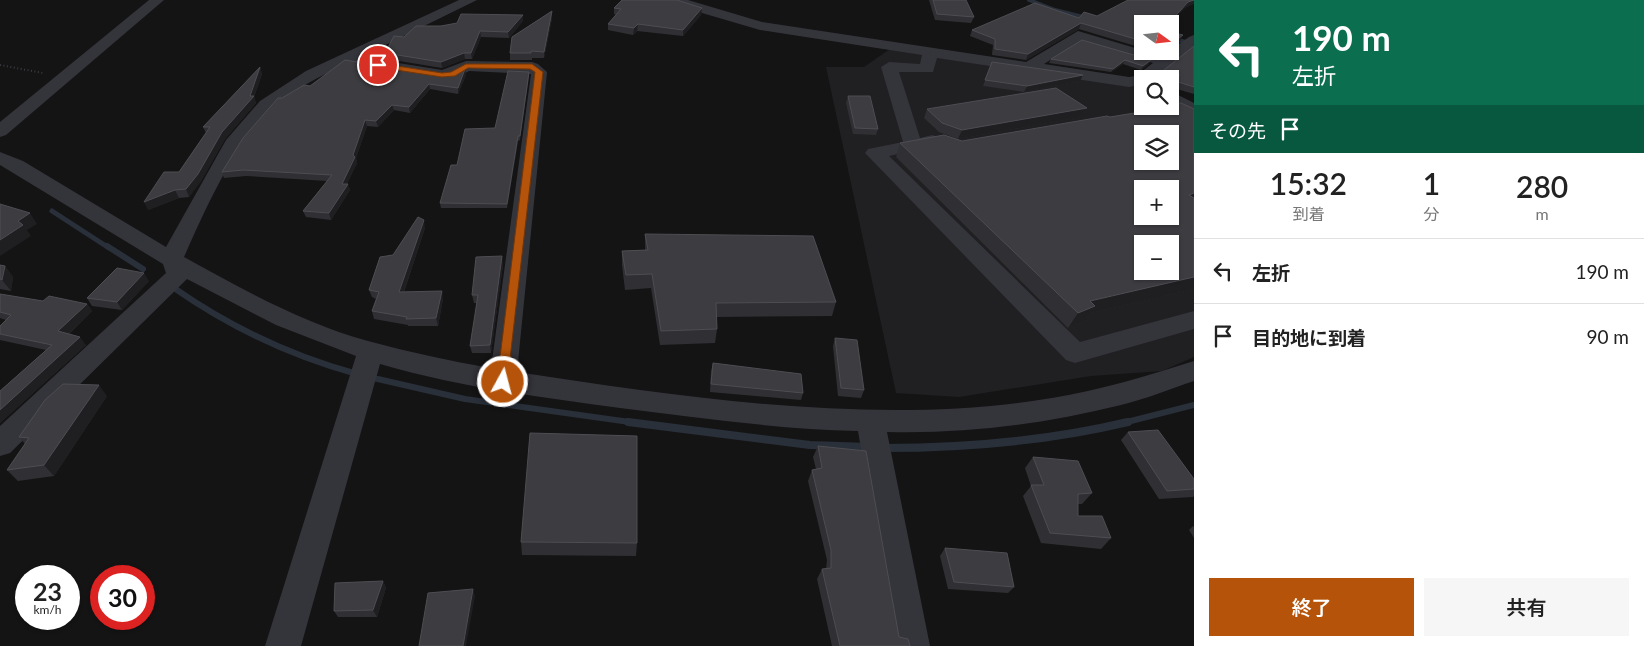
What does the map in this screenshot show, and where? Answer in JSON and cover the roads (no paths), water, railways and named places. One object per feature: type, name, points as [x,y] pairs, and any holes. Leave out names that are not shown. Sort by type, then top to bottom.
[{"type":"street","points":[[0,131],[21,112],[66,78],[157,0]]},
{"type":"street","points":[[0,444],[178,275],[172,258],[191,218],[235,140],[266,105],[312,74],[470,0]]},
{"type":"street","points":[[673,0],[760,26],[1134,81]]},
{"type":"street","points":[[1029,67],[1078,36],[1165,62]]},
{"type":"street","points":[[1155,70],[1191,43]]},
{"type":"street","points":[[913,146],[889,66],[927,69],[930,52]]},
{"type":"street","points":[[343,60],[442,75],[452,74],[466,66],[532,67],[539,72],[503,382]]},
{"type":"street","points":[[1179,101],[1194,110]]},
{"type":"street","points":[[1179,110],[1194,120]]},
{"type":"street","points":[[948,143],[940,140],[875,153],[1075,353],[1194,320]]},
{"type":"street","points":[[0,158],[16,165],[233,294],[292,322],[366,367],[439,369],[503,382],[759,415],[874,439],[947,421],[1045,409],[1109,398],[1194,372]]},
{"type":"street","points":[[283,646],[366,367]]},
{"type":"street","points":[[874,439],[912,646]]},
{"type":"waterway","points":[[1029,0],[1055,10],[1087,18]]},
{"type":"waterway","points":[[1179,40],[1194,44]]},
{"type":"waterway","points":[[52,211],[109,248]]},
{"type":"waterway","points":[[107,246],[143,269]]},
{"type":"waterway","points":[[174,288],[239,328],[262,339],[332,367],[357,374]]},
{"type":"waterway","points":[[369,377],[465,399],[637,423]]},
{"type":"waterway","points":[[1123,423],[1194,405]]},
{"type":"waterway","points":[[628,422],[810,445],[869,447]]},
{"type":"waterway","points":[[884,448],[945,447],[1037,439],[1128,422]]}]
